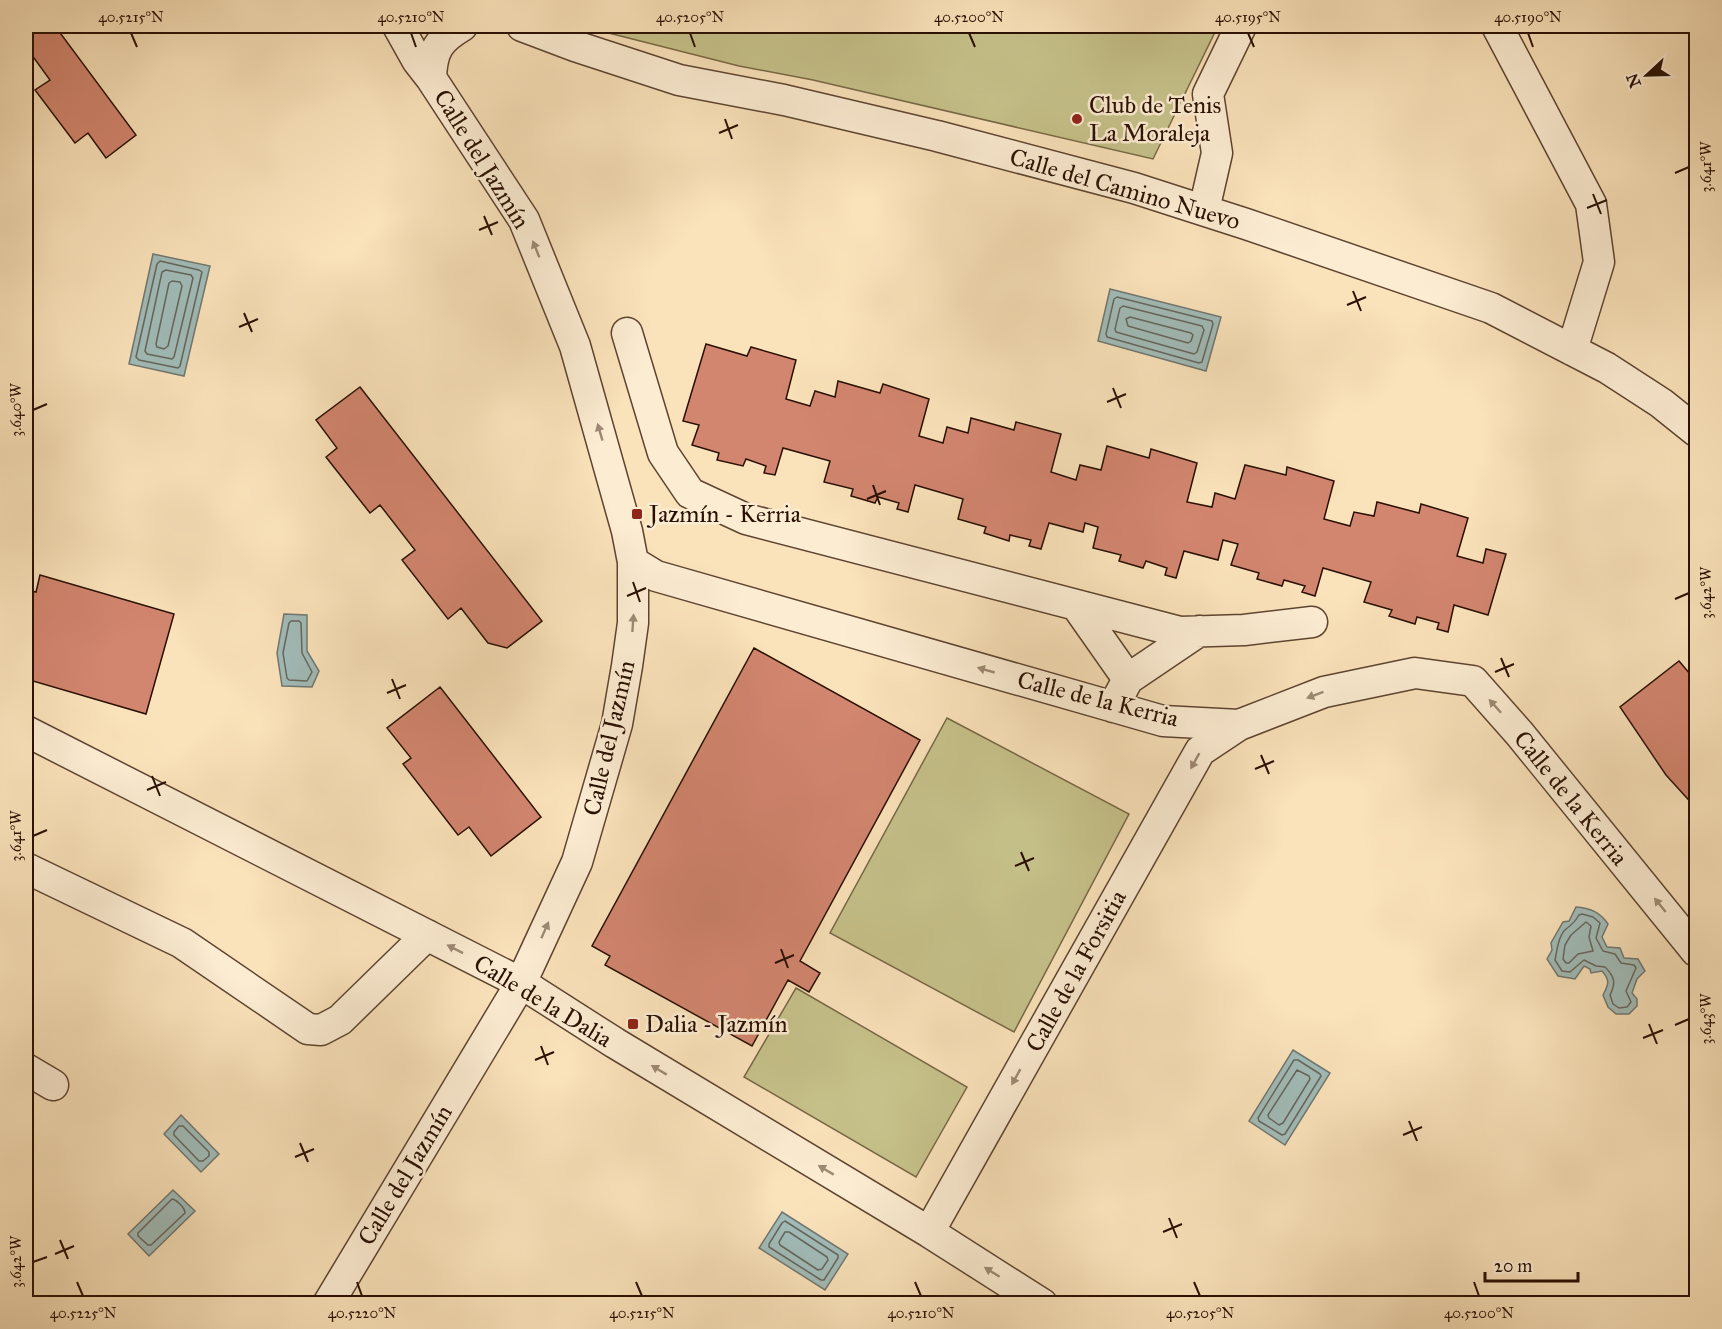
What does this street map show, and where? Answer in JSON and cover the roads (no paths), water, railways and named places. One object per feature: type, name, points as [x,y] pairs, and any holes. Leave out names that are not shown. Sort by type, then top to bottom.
[{"type":"street","name":"Calle del Jazmín","points":[[328,1304],[521,983],[577,862],[617,724],[633,623],[633,562],[615,483],[575,346],[524,220],[417,60],[398,26]]},
{"type":"street","name":"Calle del Jazmín","points":[[430,78],[434,54],[439,42],[462,26]]},
{"type":"street","name":"Calle del Camino Nuevo","points":[[519,26],[679,80],[784,100],[937,136],[1134,188],[1491,308],[1607,368],[1696,431]]},
{"type":"street","points":[[1204,210],[1217,153],[1208,94],[1241,26]]},
{"type":"street","points":[[1497,26],[1591,204],[1599,262],[1572,350]]},
{"type":"street","points":[[627,333],[663,453],[690,493],[746,519],[1180,632],[1244,630],[1311,622]]},
{"type":"street","name":"Calle de la Kerria","points":[[633,562],[656,576],[1163,721],[1239,725],[1324,692],[1415,673],[1473,681],[1519,733],[1696,951]]},
{"type":"street","points":[[1076,605],[1128,679]]},
{"type":"street","points":[[1113,707],[1128,679],[1199,632]]},
{"type":"street","name":"Calle de la Forsitia","points":[[929,1232],[1200,751],[1239,725]]},
{"type":"street","name":"Calle de la Dalia","points":[[26,731],[521,983],[615,1043],[929,1232],[1042,1304]]},
{"type":"street","points":[[26,868],[182,943],[308,1029],[321,1030],[340,1020],[427,935]]},
{"type":"street","points":[[26,1070],[53,1086]]},
{"type":"water","points":[[153,254],[210,266],[184,376],[129,364]]},
{"type":"water","points":[[1110,289],[1221,317],[1206,371],[1098,341]]},
{"type":"water","points":[[284,614],[307,615],[307,651],[319,671],[312,687],[282,686],[277,653]]},
{"type":"water","points":[[1576,907],[1602,916],[1608,924],[1602,937],[1607,947],[1620,948],[1624,958],[1638,959],[1645,971],[1637,979],[1632,993],[1637,999],[1637,1006],[1629,1014],[1616,1014],[1608,1007],[1603,995],[1607,980],[1602,971],[1591,973],[1590,969],[1584,966],[1575,979],[1558,976],[1547,959],[1552,950],[1551,943],[1563,922],[1569,921]]},
{"type":"water","points":[[1293,1050],[1330,1073],[1285,1145],[1249,1121]]},
{"type":"water","points":[[181,1115],[219,1154],[201,1172],[164,1134]]},
{"type":"water","points":[[173,1190],[195,1211],[149,1256],[128,1234]]},
{"type":"water","points":[[782,1212],[848,1254],[825,1290],[759,1248]]},
{"type":"place","name":"Club de Tenis La Moraleja","points":[[1077,119]]},
{"type":"place","name":"Jazmín - Kerria","points":[[637,514]]},
{"type":"place","name":"Dalia - Jazmín","points":[[633,1024]]}]
